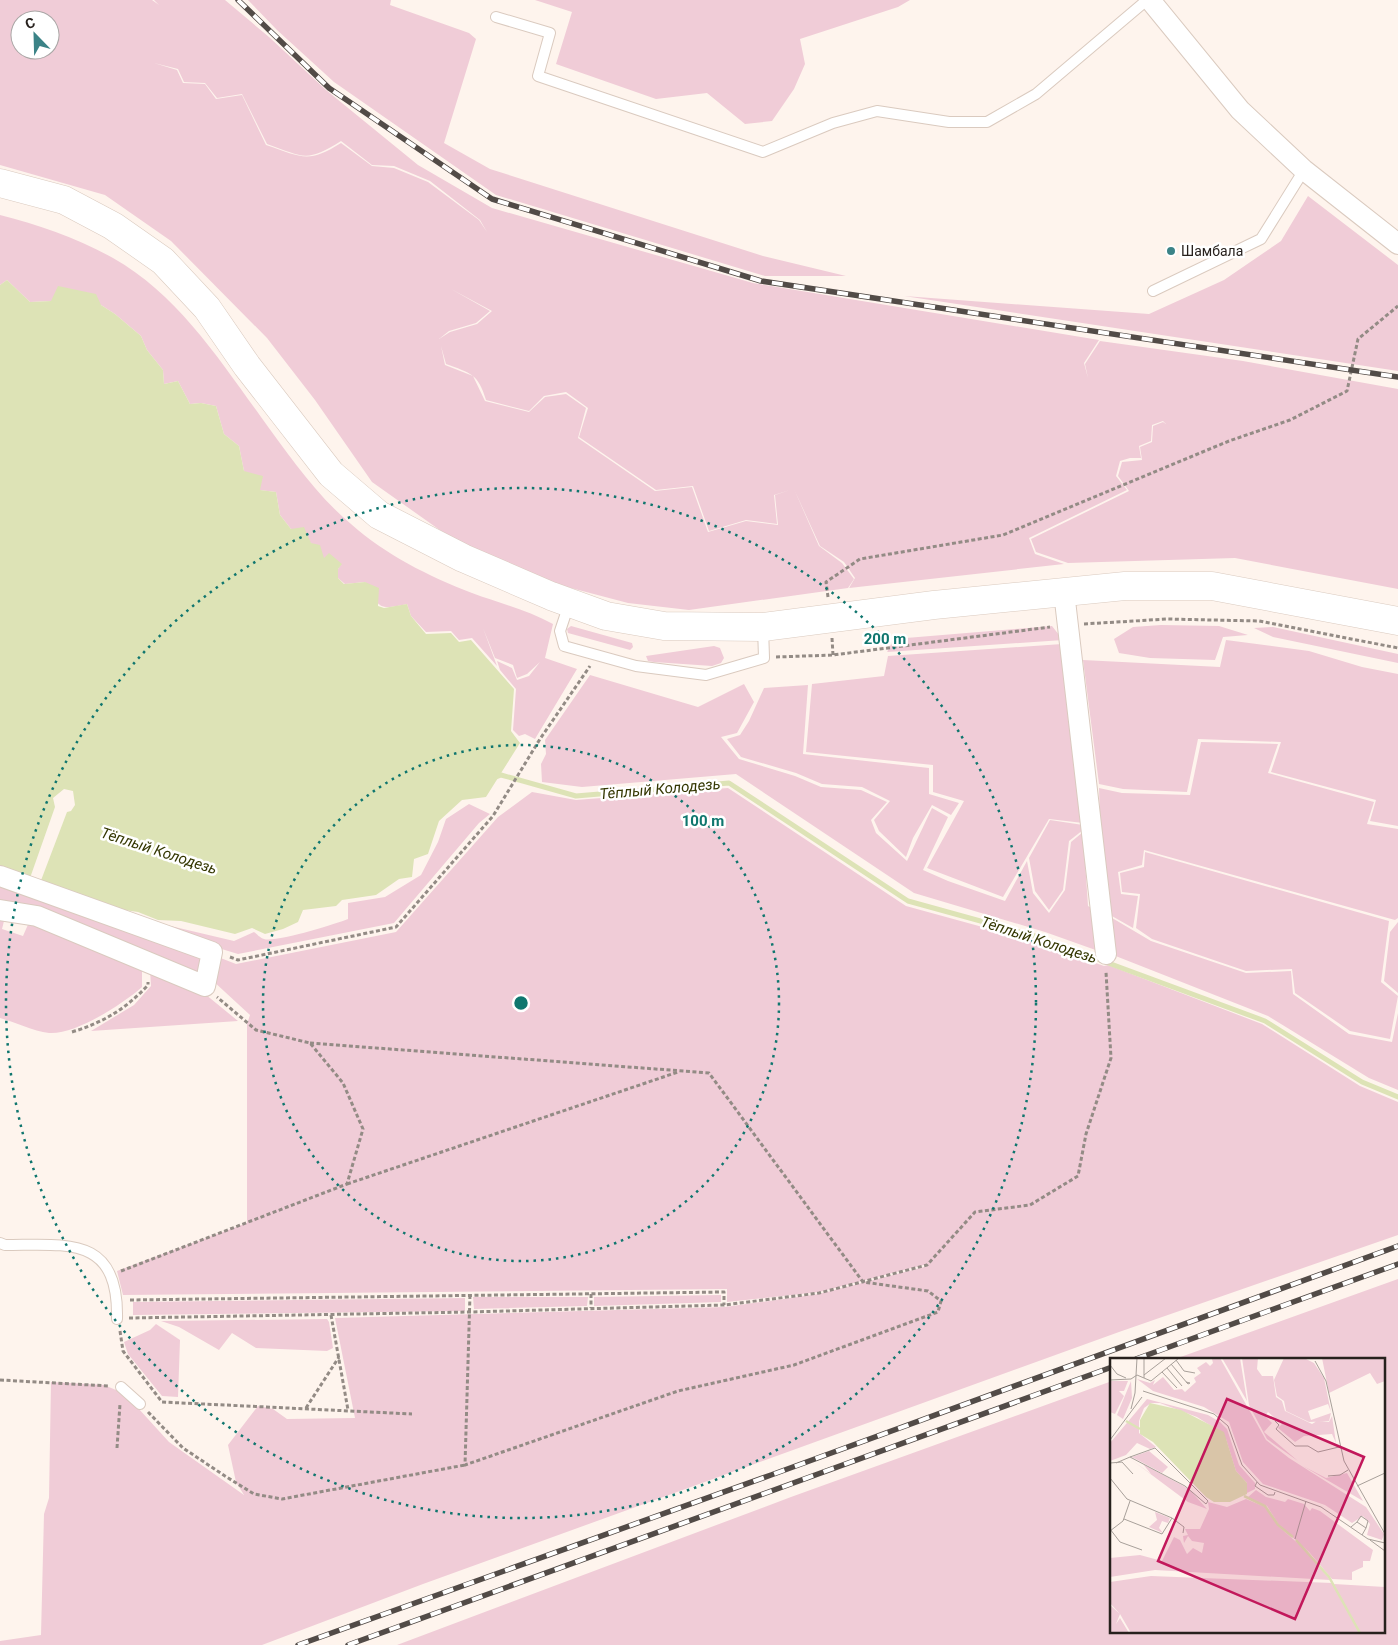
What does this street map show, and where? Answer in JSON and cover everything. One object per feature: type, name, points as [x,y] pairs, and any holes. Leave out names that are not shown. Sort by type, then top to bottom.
[{"type":"main road","points":[[0,183],[64,200],[113,226],[163,261],[207,308],[247,366],[331,474],[380,515],[463,558],[569,603],[606,616],[664,626],[763,626],[934,605],[1125,586],[1212,586],[1398,621]]},
{"type":"street","points":[[1148,0],[1240,110],[1304,170],[1398,244]]},
{"type":"street","points":[[1064,592],[1106,962]]},
{"type":"street","points":[[0,876],[212,952],[205,986],[37,916],[0,910]]},
{"type":"lane","points":[[496,17],[550,32],[538,76],[763,152],[833,123],[877,111],[950,122],[987,122],[1036,94],[1148,0]]},
{"type":"lane","points":[[1152,291],[1261,239],[1304,170]]},
{"type":"lane","points":[[569,603],[560,631],[564,646],[636,666],[706,675],[764,658],[763,626]]},
{"type":"lane","points":[[0,1243],[5,1245],[72,1245],[100,1258],[110,1276],[118,1298],[118,1319]]},
{"type":"lane","points":[[121,1387],[140,1404]]},
{"type":"path","points":[[833,655],[826,582],[860,559],[1003,535],[1229,441],[1290,420],[1347,391],[1358,339],[1398,306]]},
{"type":"path","points":[[764,658],[833,655],[1068,624],[1167,619],[1259,621],[1398,648]]},
{"type":"path","points":[[212,952],[238,960],[396,927],[493,816],[540,739],[597,655]]},
{"type":"path","points":[[72,1032],[95,1025],[132,1003],[148,985],[145,962]]},
{"type":"path","points":[[412,1414],[162,1402],[123,1351],[118,1319],[331,1316],[724,1305],[819,1293],[927,1265],[975,1212],[1030,1204],[1078,1176],[1086,1134],[1111,1058],[1106,962]]},
{"type":"path","points":[[140,1404],[184,1448],[254,1494],[282,1499],[465,1465],[678,1391],[794,1365],[938,1312],[941,1301],[928,1291],[863,1282],[709,1073],[310,1043],[256,1030],[205,986]]},
{"type":"path","points":[[310,1043],[343,1083],[363,1129],[347,1184]]},
{"type":"path","points":[[110,1276],[347,1184],[680,1071]]},
{"type":"path","points":[[130,1318],[130,1299],[724,1292],[724,1305]]},
{"type":"path","points":[[465,1465],[470,1294]]},
{"type":"path","points":[[591,1294],[591,1308]]},
{"type":"path","points":[[331,1316],[348,1410]]},
{"type":"path","points":[[305,1409],[339,1356]]},
{"type":"path","points":[[0,1380],[121,1387],[116,1448]]},
{"type":"shaded area","points":[[0,0],[152,0],[159,5],[154,0],[225,0],[269,37],[326,90],[418,165],[492,208],[753,283],[1099,340],[1084,363],[1088,378],[1085,364],[1100,341],[1243,361],[1398,389],[1398,589],[1235,558],[1068,563],[1036,552],[1031,539],[1129,491],[1118,476],[1122,462],[1142,460],[1140,447],[1152,442],[1153,426],[1163,422],[1166,424],[1163,421],[1152,425],[1151,441],[1139,446],[1141,458],[1130,458],[1120,461],[1116,476],[1127,490],[1029,538],[1035,554],[1064,564],[849,588],[855,578],[844,562],[820,546],[794,489],[819,546],[842,563],[854,579],[848,588],[689,610],[628,603],[533,578],[444,533],[372,482],[315,400],[267,338],[171,241],[105,195],[0,165]],"holes":[[[154,63],[178,69],[184,82],[205,83],[217,98],[242,94],[267,144],[297,155],[266,145],[242,95],[216,99],[205,84],[183,83],[177,70]],[[341,141],[372,165],[394,166],[430,181],[480,220],[487,232],[479,220],[428,182],[394,168],[372,166],[341,143],[320,154],[305,156],[320,153]],[[451,289],[492,311],[477,324],[450,332],[439,339],[449,331],[476,323],[490,311]],[[441,346],[446,364],[467,372],[473,376],[445,365]],[[473,376],[486,400],[529,411],[544,396],[566,392],[588,408],[579,437],[656,490],[693,486],[709,531],[746,520],[777,524],[774,495],[790,490],[775,495],[778,525],[746,521],[708,532],[692,487],[655,491],[578,438],[586,408],[566,394],[545,397],[529,412],[485,401]]]},
{"type":"shaded area","points":[[248,0],[391,0],[390,5],[469,33],[476,39],[444,143],[490,169],[763,256],[846,276],[765,276],[496,195],[334,82],[277,30]]},
{"type":"shaded area","points":[[535,0],[910,0],[898,7],[800,39],[805,64],[794,89],[772,121],[745,124],[707,93],[656,99],[556,64],[572,12]]},
{"type":"shaded area","points":[[1308,196],[1398,265],[1398,371],[904,296],[1149,314],[1224,280],[1281,241]]},
{"type":"shaded area","points":[[0,215],[29,223],[86,244],[113,258],[157,290],[177,309],[213,351],[314,487],[338,513],[364,535],[408,564],[439,579],[553,624],[545,658],[577,669],[535,739],[525,734],[519,736],[513,730],[516,689],[500,670],[497,661],[512,668],[517,680],[529,676],[540,662],[527,674],[517,678],[513,665],[495,658],[483,628],[497,666],[472,638],[459,640],[451,631],[426,632],[411,616],[407,604],[384,607],[373,597],[365,582],[345,584],[338,578],[338,569],[341,564],[324,559],[311,543],[291,529],[280,515],[276,492],[259,490],[244,471],[239,446],[224,434],[216,406],[201,403],[190,404],[178,381],[164,384],[163,370],[147,350],[141,336],[101,305],[51,301],[30,302],[7,280],[0,285]]},
{"type":"shaded area","points":[[1161,625],[1219,626],[1248,635],[1223,637],[1215,660],[1150,658],[1119,653],[1114,639],[1133,627]]},
{"type":"shaded area","points":[[571,626],[632,643],[633,647],[630,650],[568,633],[567,629]]},
{"type":"shaded area","points":[[1052,626],[1063,640],[887,652],[894,639]]},
{"type":"shaded area","points":[[1273,627],[1398,654],[1398,663],[1273,637],[1254,628]]},
{"type":"shaded area","points":[[1226,640],[1309,651],[1362,667],[1398,674],[1398,826],[1370,821],[1376,800],[1271,772],[1281,742],[1198,739],[1187,792],[1123,789],[1099,784],[1083,660],[1220,667]]},
{"type":"shaded area","points":[[1062,644],[1083,823],[1049,819],[1003,897],[927,868],[964,801],[933,792],[933,765],[806,752],[812,684],[884,676],[888,656]]},
{"type":"shaded area","points":[[714,646],[720,648],[724,658],[721,663],[712,666],[654,662],[648,661],[646,656]]},
{"type":"shaded area","points":[[590,675],[698,707],[744,684],[754,702],[737,733],[721,737],[739,759],[795,776],[821,787],[861,790],[887,802],[871,820],[876,833],[907,861],[932,808],[948,817],[923,870],[1005,901],[1027,861],[1033,893],[1049,913],[1065,890],[1071,842],[1083,832],[1088,906],[1098,912],[1104,953],[1045,932],[914,893],[736,774],[582,787],[542,782],[541,764],[546,754],[545,740]]},
{"type":"shaded area","points":[[808,685],[803,754],[929,768],[929,794],[959,803],[951,815],[932,805],[913,838],[906,857],[879,831],[874,820],[890,801],[862,787],[822,784],[796,773],[741,757],[727,739],[740,735],[749,721],[764,688]]},
{"type":"shaded area","points":[[1201,742],[1278,744],[1268,773],[1374,802],[1367,824],[1398,829],[1398,918],[1395,920],[1144,850],[1142,865],[1118,872],[1121,894],[1138,896],[1133,928],[1103,911],[1099,788],[1122,793],[1190,795]]},
{"type":"shaded area","points":[[728,788],[906,906],[1034,941],[1104,966],[1108,965],[1262,1024],[1360,1086],[1398,1102],[1398,1235],[1119,1332],[423,1584],[262,1645],[0,1645],[0,1641],[41,1635],[44,1514],[49,1498],[51,1382],[104,1385],[116,1390],[138,1408],[169,1442],[244,1495],[236,1482],[228,1445],[258,1406],[273,1409],[287,1419],[355,1418],[335,1318],[725,1307],[819,1294],[928,1266],[927,1264],[819,1292],[727,1302],[727,1289],[123,1295],[117,1271],[247,1223],[247,1024],[250,1015],[212,980],[218,957],[236,964],[396,932],[498,817],[532,792],[576,800]]},
{"type":"shaded area","points":[[469,804],[490,814],[479,823],[394,923],[238,954],[166,932],[162,924],[234,941],[254,932],[264,939],[292,936],[348,919],[348,903],[385,897],[421,875],[438,842],[446,819]]},
{"type":"shaded area","points":[[1050,820],[1083,825],[1083,830],[1069,841],[1063,890],[1049,910],[1035,891],[1029,858]]},
{"type":"shaded area","points":[[1145,852],[1389,921],[1381,982],[1398,996],[1390,1039],[1350,1031],[1295,993],[1292,969],[1246,971],[1152,939],[1136,928],[1140,894],[1122,892],[1120,873],[1144,867]]},
{"type":"shaded area","points":[[0,879],[205,952],[201,979],[0,900]]},
{"type":"shaded area","points":[[1102,912],[1151,941],[1246,973],[1291,971],[1293,994],[1349,1034],[1392,1042],[1398,1013],[1398,1090],[1369,1078],[1268,1016],[1108,953]]},
{"type":"shaded area","points":[[0,916],[5,917],[2,929],[23,936],[30,920],[142,966],[142,987],[111,1010],[85,1024],[60,1032],[43,1032],[0,1018]]},
{"type":"shaded area","points":[[1398,922],[1398,993],[1384,981],[1390,932]]},
{"type":"shaded area","points":[[150,970],[205,994],[238,1021],[91,1031],[134,1005],[151,986]]},
{"type":"shaded area","points":[[1398,1279],[1398,1645],[397,1645],[791,1497],[1110,1382],[1110,1632],[1386,1632],[1386,1358],[1178,1358]]},
{"type":"shaded area","points":[[721,1295],[721,1302],[594,1306],[594,1297]]},
{"type":"shaded area","points":[[473,1297],[588,1297],[587,1306],[474,1309]]},
{"type":"shaded area","points":[[465,1298],[465,1311],[133,1315],[133,1302]]},
{"type":"shaded area","points":[[327,1319],[333,1348],[327,1351],[256,1348],[232,1333],[219,1350],[179,1327],[161,1321]]},
{"type":"shaded area","points":[[156,1324],[180,1340],[178,1397],[162,1396],[128,1354],[124,1342],[150,1330]]},
{"type":"water","points":[[7,280],[30,302],[51,301],[58,286],[96,294],[101,305],[141,336],[147,350],[163,370],[164,384],[178,381],[190,404],[201,403],[216,406],[224,434],[239,446],[244,471],[263,476],[260,490],[276,492],[280,515],[291,529],[304,527],[311,543],[320,545],[324,558],[329,553],[342,564],[338,569],[338,578],[344,584],[365,582],[379,588],[378,606],[384,608],[407,604],[411,616],[426,634],[451,633],[459,642],[471,640],[514,689],[511,731],[520,743],[486,797],[462,800],[439,821],[428,854],[414,859],[412,877],[399,879],[376,895],[342,900],[336,906],[303,910],[298,922],[283,929],[265,934],[252,928],[235,934],[181,921],[158,920],[138,912],[118,909],[0,867],[0,285]]},
{"type":"pier","points":[[64,789],[73,791],[75,805],[71,811],[67,812],[40,883],[30,878],[55,807],[53,798]]},
{"type":"waterway","name":"Тёплый Колодезь","points":[[496,777],[501,775],[576,796],[729,783],[908,901],[1038,937],[1265,1021],[1362,1082],[1398,1097]]},
{"type":"railway","points":[[238,0],[329,88],[492,199],[761,281],[1398,377]]},
{"type":"railway","points":[[298,1645],[1398,1246]]},
{"type":"railway","points":[[1139,1358],[1398,1264]]},
{"type":"railway","points":[[348,1645],[1110,1368]]},
{"type":"place","name":"Шамбала","points":[[1171,251]]}]
